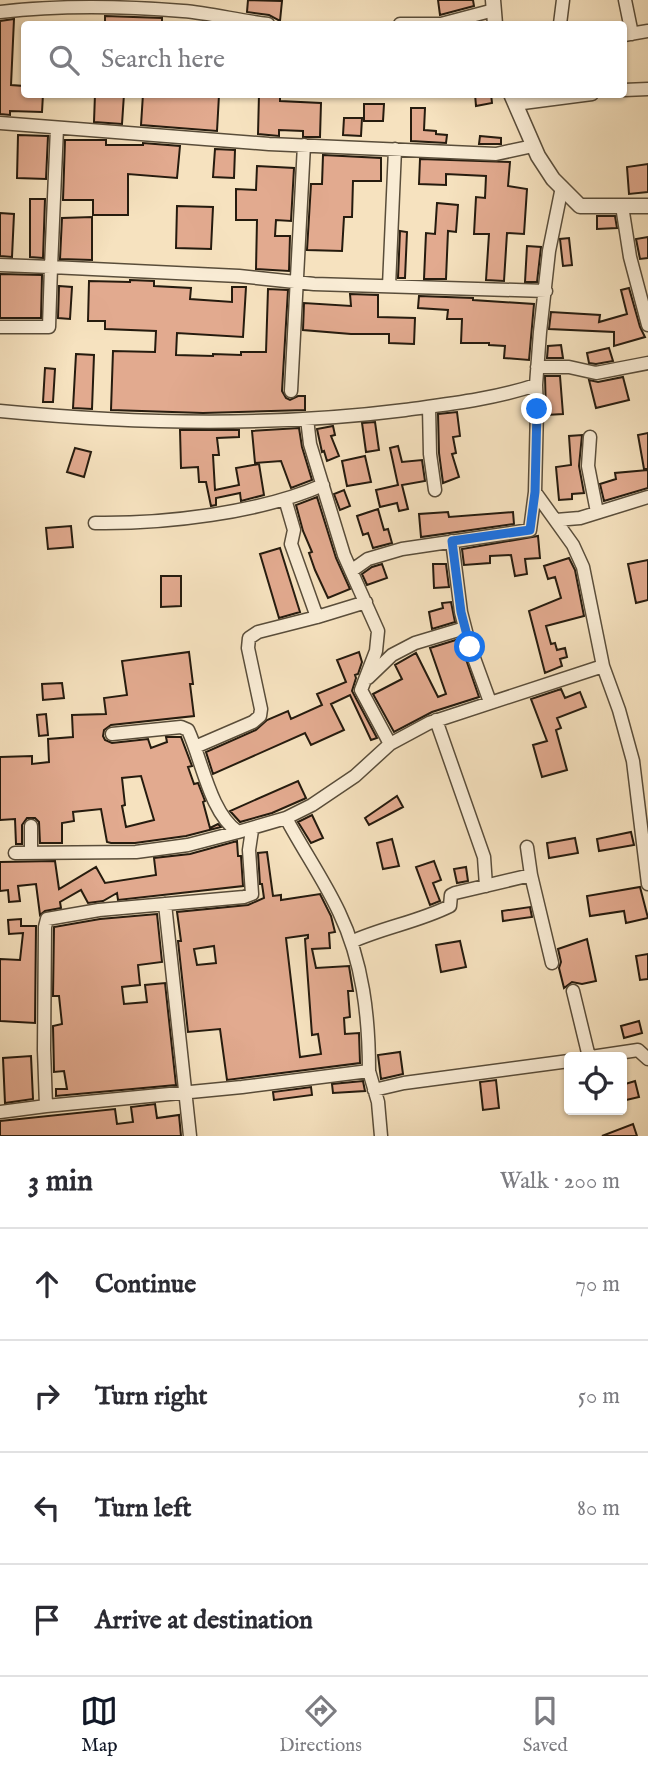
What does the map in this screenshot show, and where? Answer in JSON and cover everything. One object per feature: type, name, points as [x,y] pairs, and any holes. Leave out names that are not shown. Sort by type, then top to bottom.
[{"type":"street","points":[[560,21],[562,0]]},
{"type":"street","points":[[625,0],[627,21]]},
{"type":"street","points":[[0,12],[50,6],[96,6],[186,11],[249,21]]},
{"type":"street","points":[[453,21],[494,11]]},
{"type":"street","points":[[628,34],[648,31]]},
{"type":"street","points":[[627,90],[648,89]]},
{"type":"street","points":[[536,98],[512,99],[545,167],[580,206],[648,206]]},
{"type":"street","points":[[0,123],[304,145],[496,154],[533,145]]},
{"type":"street","points":[[0,327],[48,327],[57,128]]},
{"type":"street","points":[[290,391],[304,145]]},
{"type":"street","points":[[389,286],[395,149]]},
{"type":"street","points":[[351,571],[368,559],[402,549],[530,530],[535,492],[537,367],[550,251],[562,187]]},
{"type":"street","points":[[622,206],[630,257],[648,325]]},
{"type":"street","points":[[0,265],[239,276],[295,282],[546,291]]},
{"type":"street","points":[[537,367],[569,367],[596,373],[648,363]]},
{"type":"street","points":[[0,411],[147,422],[307,419],[429,407],[512,393],[536,385]]},
{"type":"street","points":[[429,407],[430,454],[435,490]]},
{"type":"street","points":[[307,419],[310,444],[351,571],[378,631],[376,651],[361,690],[390,744]]},
{"type":"street","points":[[590,437],[588,466],[597,512]]},
{"type":"street","points":[[95,523],[153,522],[285,499],[323,485]]},
{"type":"street","points":[[535,492],[573,545],[583,567],[603,666],[633,761],[645,837],[648,884]]},
{"type":"street","points":[[556,520],[580,518],[648,497]]},
{"type":"street","points":[[285,499],[294,530],[291,544],[317,618]]},
{"type":"street","points":[[452,541],[465,628],[490,702]]},
{"type":"street","points":[[195,747],[253,722],[260,716],[261,709],[248,648],[249,638],[258,632],[317,618],[366,602]]},
{"type":"street","points":[[364,683],[392,655],[415,643],[465,628]]},
{"type":"street","points":[[15,853],[136,852],[188,845],[252,830],[286,818],[337,790],[390,744],[436,720],[603,666]]},
{"type":"street","points":[[436,720],[484,857],[486,886]]},
{"type":"street","points":[[112,734],[181,727],[188,730],[199,762],[228,825],[238,832]]},
{"type":"street","points":[[286,818],[340,914],[351,943],[366,1004],[369,1071],[378,1102],[381,1136]]},
{"type":"street","points":[[31,826],[31,853]]},
{"type":"street","points":[[47,1106],[44,1019],[47,919],[99,910],[252,894],[249,850],[252,830]]},
{"type":"street","points":[[527,846],[552,963]]},
{"type":"street","points":[[351,943],[394,926],[424,919],[450,906],[451,895],[531,874]]},
{"type":"street","points":[[166,904],[190,1136]]},
{"type":"street","points":[[573,990],[589,1052]]},
{"type":"street","points":[[624,1052],[638,1050],[648,1059]]},
{"type":"street","points":[[374,1090],[404,1083],[564,1062]]},
{"type":"street","points":[[0,1112],[369,1071]]},
{"type":"building","points":[[248,0],[282,1],[280,21],[269,15],[247,12]]},
{"type":"building","points":[[438,0],[473,0],[474,6],[440,15]]},
{"type":"building","points":[[105,16],[162,18],[162,21],[105,21]]},
{"type":"building","points":[[14,19],[11,85],[21,86],[21,98],[43,98],[42,112],[10,111],[10,115],[0,114],[0,21]]},
{"type":"building","points":[[95,98],[124,98],[122,124],[94,122]]},
{"type":"building","points":[[143,98],[219,98],[217,131],[141,125]]},
{"type":"building","points":[[259,98],[321,103],[320,137],[303,137],[303,131],[279,130],[279,136],[258,134]]},
{"type":"building","points":[[475,98],[491,98],[492,103],[476,106]]},
{"type":"building","points":[[364,104],[384,104],[383,121],[364,121]]},
{"type":"building","points":[[411,108],[425,108],[424,130],[447,135],[446,143],[411,141]]},
{"type":"building","points":[[344,118],[362,118],[361,136],[343,135]]},
{"type":"building","points":[[18,135],[48,136],[46,179],[17,178]]},
{"type":"building","points":[[480,136],[501,138],[501,144],[479,144]]},
{"type":"building","points":[[65,140],[106,140],[106,145],[143,143],[180,146],[177,178],[128,174],[128,215],[93,215],[93,200],[63,200]]},
{"type":"building","points":[[215,149],[235,150],[234,178],[213,177]]},
{"type":"building","points":[[323,155],[381,158],[381,181],[353,181],[352,217],[344,217],[342,251],[307,250],[311,184],[322,184]]},
{"type":"building","points":[[420,159],[510,162],[508,186],[527,189],[524,234],[507,233],[504,281],[486,280],[489,234],[474,234],[476,197],[485,198],[486,176],[446,174],[446,185],[419,184]]},
{"type":"building","points":[[648,164],[648,192],[629,194],[627,167]]},
{"type":"building","points":[[257,166],[294,168],[291,221],[276,220],[275,236],[290,236],[289,271],[256,269],[257,220],[236,220],[236,189],[256,190]]},
{"type":"building","points":[[30,199],[45,199],[43,258],[30,257]]},
{"type":"building","points":[[437,203],[458,205],[456,232],[448,231],[446,279],[424,279],[426,233],[435,234]]},
{"type":"building","points":[[177,206],[213,207],[211,249],[176,248]]},
{"type":"building","points":[[0,213],[14,214],[12,257],[0,256]]},
{"type":"building","points":[[597,216],[615,216],[617,228],[597,229]]},
{"type":"building","points":[[92,217],[92,260],[60,259],[62,218]]},
{"type":"building","points":[[400,231],[407,232],[405,278],[398,278]]},
{"type":"building","points":[[648,237],[648,258],[640,259],[636,239]]},
{"type":"building","points":[[569,238],[572,265],[563,266],[560,239]]},
{"type":"building","points":[[527,246],[541,247],[537,282],[525,282]]},
{"type":"building","points":[[0,274],[42,275],[41,318],[0,318]]},
{"type":"building","points":[[89,281],[154,281],[154,286],[191,288],[190,299],[232,302],[232,287],[246,287],[243,337],[177,333],[176,355],[213,356],[266,352],[268,289],[288,290],[282,391],[290,400],[305,396],[305,410],[203,413],[111,410],[113,351],[155,352],[156,331],[105,329],[105,321],[88,321]]},
{"type":"building","points":[[59,286],[72,287],[70,319],[58,318]]},
{"type":"building","points":[[629,288],[645,337],[614,346],[614,332],[549,329],[551,312],[600,315],[599,322],[627,314],[621,290]]},
{"type":"building","points":[[350,294],[378,295],[378,317],[415,318],[414,344],[389,343],[389,334],[303,330],[304,303],[351,306]]},
{"type":"building","points":[[419,296],[534,304],[529,360],[504,358],[505,346],[461,343],[462,319],[447,319],[448,310],[418,308]]},
{"type":"building","points":[[561,345],[563,358],[547,358],[548,346]]},
{"type":"building","points":[[609,348],[613,361],[589,363],[587,353]]},
{"type":"building","points":[[76,354],[94,355],[92,409],[73,408]]},
{"type":"building","points":[[45,368],[55,369],[53,402],[43,402]]},
{"type":"building","points":[[545,376],[560,376],[563,414],[546,415]]},
{"type":"building","points":[[623,377],[629,400],[596,408],[589,380],[598,382]]},
{"type":"building","points":[[457,412],[460,436],[453,437],[456,453],[452,454],[459,477],[443,483],[438,414]]},
{"type":"building","points":[[375,422],[379,450],[366,452],[362,423]]},
{"type":"building","points":[[333,426],[335,435],[331,436],[339,456],[327,461],[317,429]]},
{"type":"building","points":[[299,428],[312,480],[291,488],[281,461],[255,463],[252,431]]},
{"type":"building","points":[[180,430],[239,430],[239,437],[217,438],[219,455],[213,455],[215,490],[239,485],[236,468],[259,464],[264,495],[241,501],[240,493],[216,498],[216,505],[211,506],[206,482],[199,482],[198,467],[181,468]]},
{"type":"building","points":[[648,433],[648,469],[644,469],[638,435]]},
{"type":"building","points":[[582,435],[579,466],[584,493],[572,494],[572,499],[559,500],[556,467],[571,465],[569,436]]},
{"type":"building","points":[[398,446],[402,462],[422,460],[425,481],[402,485],[408,509],[399,511],[397,503],[380,507],[376,490],[398,485],[390,448]]},
{"type":"building","points":[[75,448],[91,452],[84,477],[67,472]]},
{"type":"building","points":[[365,456],[371,482],[347,486],[342,461]]},
{"type":"building","points":[[648,470],[648,488],[604,501],[600,484],[616,479],[615,473]]},
{"type":"building","points":[[344,490],[350,506],[340,510],[334,494]]},
{"type":"building","points":[[317,497],[336,558],[350,589],[328,598],[309,553],[312,552],[296,505]]},
{"type":"building","points":[[378,509],[384,530],[388,529],[392,543],[373,548],[368,533],[363,535],[357,516]]},
{"type":"building","points":[[448,512],[449,517],[513,512],[514,524],[421,537],[419,514]]},
{"type":"building","points":[[71,526],[73,547],[48,549],[46,528]]},
{"type":"building","points":[[538,536],[540,558],[525,559],[527,574],[515,576],[511,555],[490,556],[490,563],[464,565],[462,549]]},
{"type":"building","points":[[280,548],[300,612],[279,618],[260,554]]},
{"type":"building","points":[[569,558],[575,570],[584,616],[546,626],[551,644],[555,643],[557,650],[565,648],[567,657],[560,659],[562,666],[545,673],[529,611],[561,598],[555,577],[548,579],[544,566]]},
{"type":"building","points":[[648,560],[648,600],[636,603],[628,564]]},
{"type":"building","points":[[382,564],[387,578],[367,585],[362,574]]},
{"type":"building","points":[[433,564],[446,564],[449,587],[434,588]]},
{"type":"building","points":[[161,576],[181,576],[181,606],[161,607]]},
{"type":"building","points":[[451,602],[455,622],[432,629],[429,612],[443,608],[442,603]]},
{"type":"building","points":[[459,639],[479,697],[432,712],[394,732],[373,694],[402,679],[395,665],[416,653],[438,697],[446,694],[430,648]]},
{"type":"building","points":[[189,652],[194,716],[111,725],[104,730],[103,736],[112,743],[148,739],[151,748],[167,742],[166,737],[181,737],[192,766],[188,767],[194,784],[198,783],[205,801],[203,802],[210,828],[218,824],[221,827],[186,836],[135,843],[111,843],[107,842],[101,809],[73,812],[74,821],[62,823],[62,843],[40,843],[39,822],[35,818],[27,818],[22,825],[22,844],[16,844],[15,819],[0,820],[0,757],[32,756],[32,764],[49,762],[48,739],[73,737],[72,715],[106,714],[104,698],[127,695],[122,661]],"holes":[[[141,776],[154,820],[126,827],[122,806],[125,805],[122,778]]]},
{"type":"building","points":[[359,652],[362,662],[358,674],[355,675],[352,691],[377,738],[371,740],[350,695],[331,704],[344,730],[311,745],[305,733],[213,774],[206,752],[256,730],[267,720],[288,711],[291,719],[322,705],[317,694],[346,682],[337,660]]},
{"type":"building","points":[[62,683],[64,698],[43,700],[42,684]]},
{"type":"building","points":[[561,689],[565,698],[580,692],[586,707],[557,718],[561,728],[556,730],[567,770],[542,777],[533,745],[547,741],[531,699]]},
{"type":"building","points":[[46,714],[48,735],[39,736],[37,715]]},
{"type":"building","points":[[298,781],[306,798],[304,799],[272,813],[240,822],[230,811]]},
{"type":"building","points":[[397,796],[403,807],[369,825],[365,818]]},
{"type":"building","points":[[312,815],[323,838],[311,843],[298,822]]},
{"type":"building","points":[[631,832],[634,845],[599,851],[597,839]]},
{"type":"building","points":[[575,838],[578,853],[549,858],[547,843]]},
{"type":"building","points":[[392,839],[399,866],[383,869],[377,843]]},
{"type":"building","points":[[237,841],[243,886],[118,900],[117,893],[103,901],[88,903],[81,890],[60,902],[61,908],[45,911],[40,915],[36,884],[18,886],[20,901],[9,902],[8,890],[0,891],[0,862],[55,861],[59,889],[96,867],[105,883],[156,875],[154,858],[190,854]]},
{"type":"building","points":[[267,852],[273,896],[281,895],[281,900],[320,894],[331,916],[335,932],[329,933],[330,948],[312,949],[316,968],[349,966],[353,991],[348,991],[350,1017],[344,1018],[345,1034],[359,1033],[360,1063],[227,1080],[220,1029],[188,1032],[177,912],[248,905],[264,898],[260,884],[258,853]],"holes":[[[308,935],[305,939],[312,1035],[318,1034],[321,1054],[300,1057],[286,938]],[[214,946],[216,963],[197,965],[194,949]]]},
{"type":"building","points":[[434,861],[441,880],[433,883],[440,901],[430,905],[416,867]]},
{"type":"building","points":[[466,867],[468,881],[457,883],[454,869]]},
{"type":"building","points":[[640,887],[648,918],[626,923],[624,911],[590,916],[587,896]]},
{"type":"building","points":[[530,907],[532,917],[503,921],[502,911]]},
{"type":"building","points":[[157,914],[162,962],[138,965],[140,985],[122,987],[124,1004],[147,1002],[145,985],[165,983],[176,1085],[56,1096],[56,1089],[67,1089],[64,1071],[54,1072],[53,1026],[62,1024],[59,996],[53,996],[54,927],[100,919]]},
{"type":"building","points":[[21,919],[21,926],[36,926],[35,1023],[0,1021],[0,959],[20,960],[23,933],[9,934],[8,920]]},
{"type":"building","points":[[587,939],[596,981],[582,984],[572,982],[564,988],[558,949]]},
{"type":"building","points":[[460,941],[466,967],[441,972],[436,945]]},
{"type":"building","points":[[648,954],[648,979],[640,980],[636,956]]},
{"type":"building","points":[[639,1021],[642,1033],[624,1038],[621,1026]]},
{"type":"building","points":[[400,1052],[403,1074],[381,1079],[378,1055]]},
{"type":"building","points":[[31,1056],[33,1099],[5,1103],[3,1058]]},
{"type":"building","points":[[496,1080],[499,1108],[483,1110],[480,1082]]},
{"type":"building","points":[[363,1081],[365,1091],[333,1093],[332,1084]]},
{"type":"building","points":[[635,1081],[639,1097],[627,1100],[627,1083]]},
{"type":"building","points":[[311,1087],[312,1095],[274,1100],[273,1092]]},
{"type":"building","points":[[155,1104],[157,1118],[179,1115],[181,1136],[0,1136],[0,1121],[115,1109],[117,1124],[133,1122],[131,1107]]},
{"type":"building","points":[[633,1124],[637,1136],[602,1136]]},
{"type":"route","points":[[470,647],[461,612],[452,541],[530,530],[535,492],[537,409]]}]
